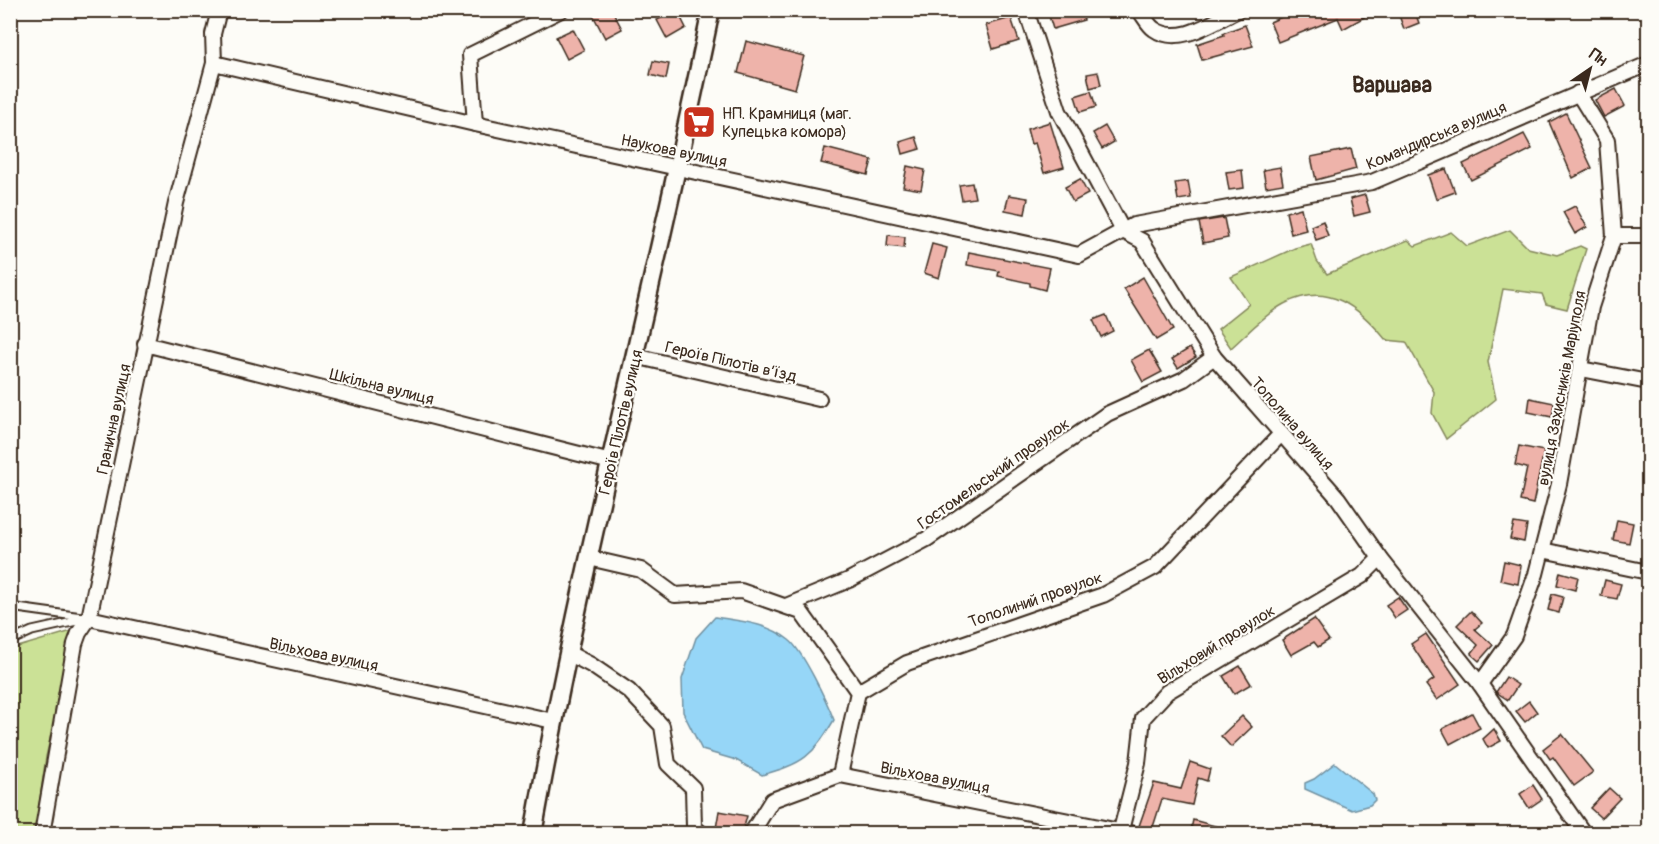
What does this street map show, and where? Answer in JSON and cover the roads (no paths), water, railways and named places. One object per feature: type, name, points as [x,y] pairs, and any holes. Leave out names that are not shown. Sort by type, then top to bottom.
[{"type":"street","name":"Гранична вулиця","points":[[42,834],[75,644],[89,618],[176,203],[214,63],[213,34],[219,10]]},
{"type":"street","points":[[475,124],[470,55],[561,10]]},
{"type":"street","name":"Героїв Пілотів вулиця","points":[[533,834],[553,721],[634,356],[679,167],[711,10]]},
{"type":"street","name":"Тополина вулиця","points":[[1026,10],[1059,111],[1124,231],[1142,241],[1214,357],[1280,435],[1338,498],[1380,558],[1480,684],[1584,834]]},
{"type":"street","points":[[1139,10],[1153,28],[1168,36],[1183,35],[1238,10]]},
{"type":"street","name":"Наукова вулиця","points":[[214,63],[475,124],[1079,255],[1124,231]]},
{"type":"street","name":"Командирська вулиця","points":[[1124,231],[1134,225],[1372,182],[1648,64]]},
{"type":"street","name":"вулиця Захисників Маріуполя","points":[[1480,684],[1514,636],[1542,550],[1559,484],[1592,307],[1614,236],[1607,140],[1578,93]]},
{"type":"street","points":[[1614,236],[1648,236]]},
{"type":"street","name":"Шкільна вулиця","points":[[145,344],[611,462]]},
{"type":"street","name":"Героїв Пілотів в’їзд","points":[[634,356],[819,399]]},
{"type":"street","name":"Гостомельський провулок","points":[[786,606],[849,580],[927,539],[1107,414],[1184,379],[1214,357]]},
{"type":"street","points":[[1581,369],[1648,382]]},
{"type":"street","name":"Тополиний провулок","points":[[858,692],[907,663],[1103,595],[1155,567],[1280,435]]},
{"type":"street","points":[[1542,550],[1648,572]]},
{"type":"street","points":[[589,558],[641,570],[675,595],[741,591],[801,612],[858,692],[840,775],[772,801],[751,834]]},
{"type":"street","name":"Вільховий провулок","points":[[1125,832],[1138,763],[1143,718],[1167,692],[1362,576],[1380,558]]},
{"type":"street","name":"Вільхова вулиця","points":[[89,618],[553,721]]},
{"type":"street","points":[[568,653],[591,665],[629,692],[662,726],[668,764],[693,788],[694,826],[702,834]]},
{"type":"street","name":"Вільхова вулиця","points":[[840,775],[1125,832]]},
{"type":"lane","points":[[10,607],[89,618]]},
{"type":"lane","points":[[10,641],[32,632],[89,618]]},
{"type":"water","points":[[715,617],[754,624],[781,634],[795,646],[808,665],[834,720],[819,743],[806,757],[788,767],[762,775],[736,760],[702,750],[683,712],[682,679],[696,638]]},
{"type":"water","points":[[1335,763],[1373,794],[1375,800],[1370,805],[1352,810],[1305,789],[1305,783]]},
{"type":"place","name":"НП. Крамниця (маг. Купецька комора)","points":[[699,122]]},
{"type":"district","name":"Варшава","points":[[1392,84]]}]
